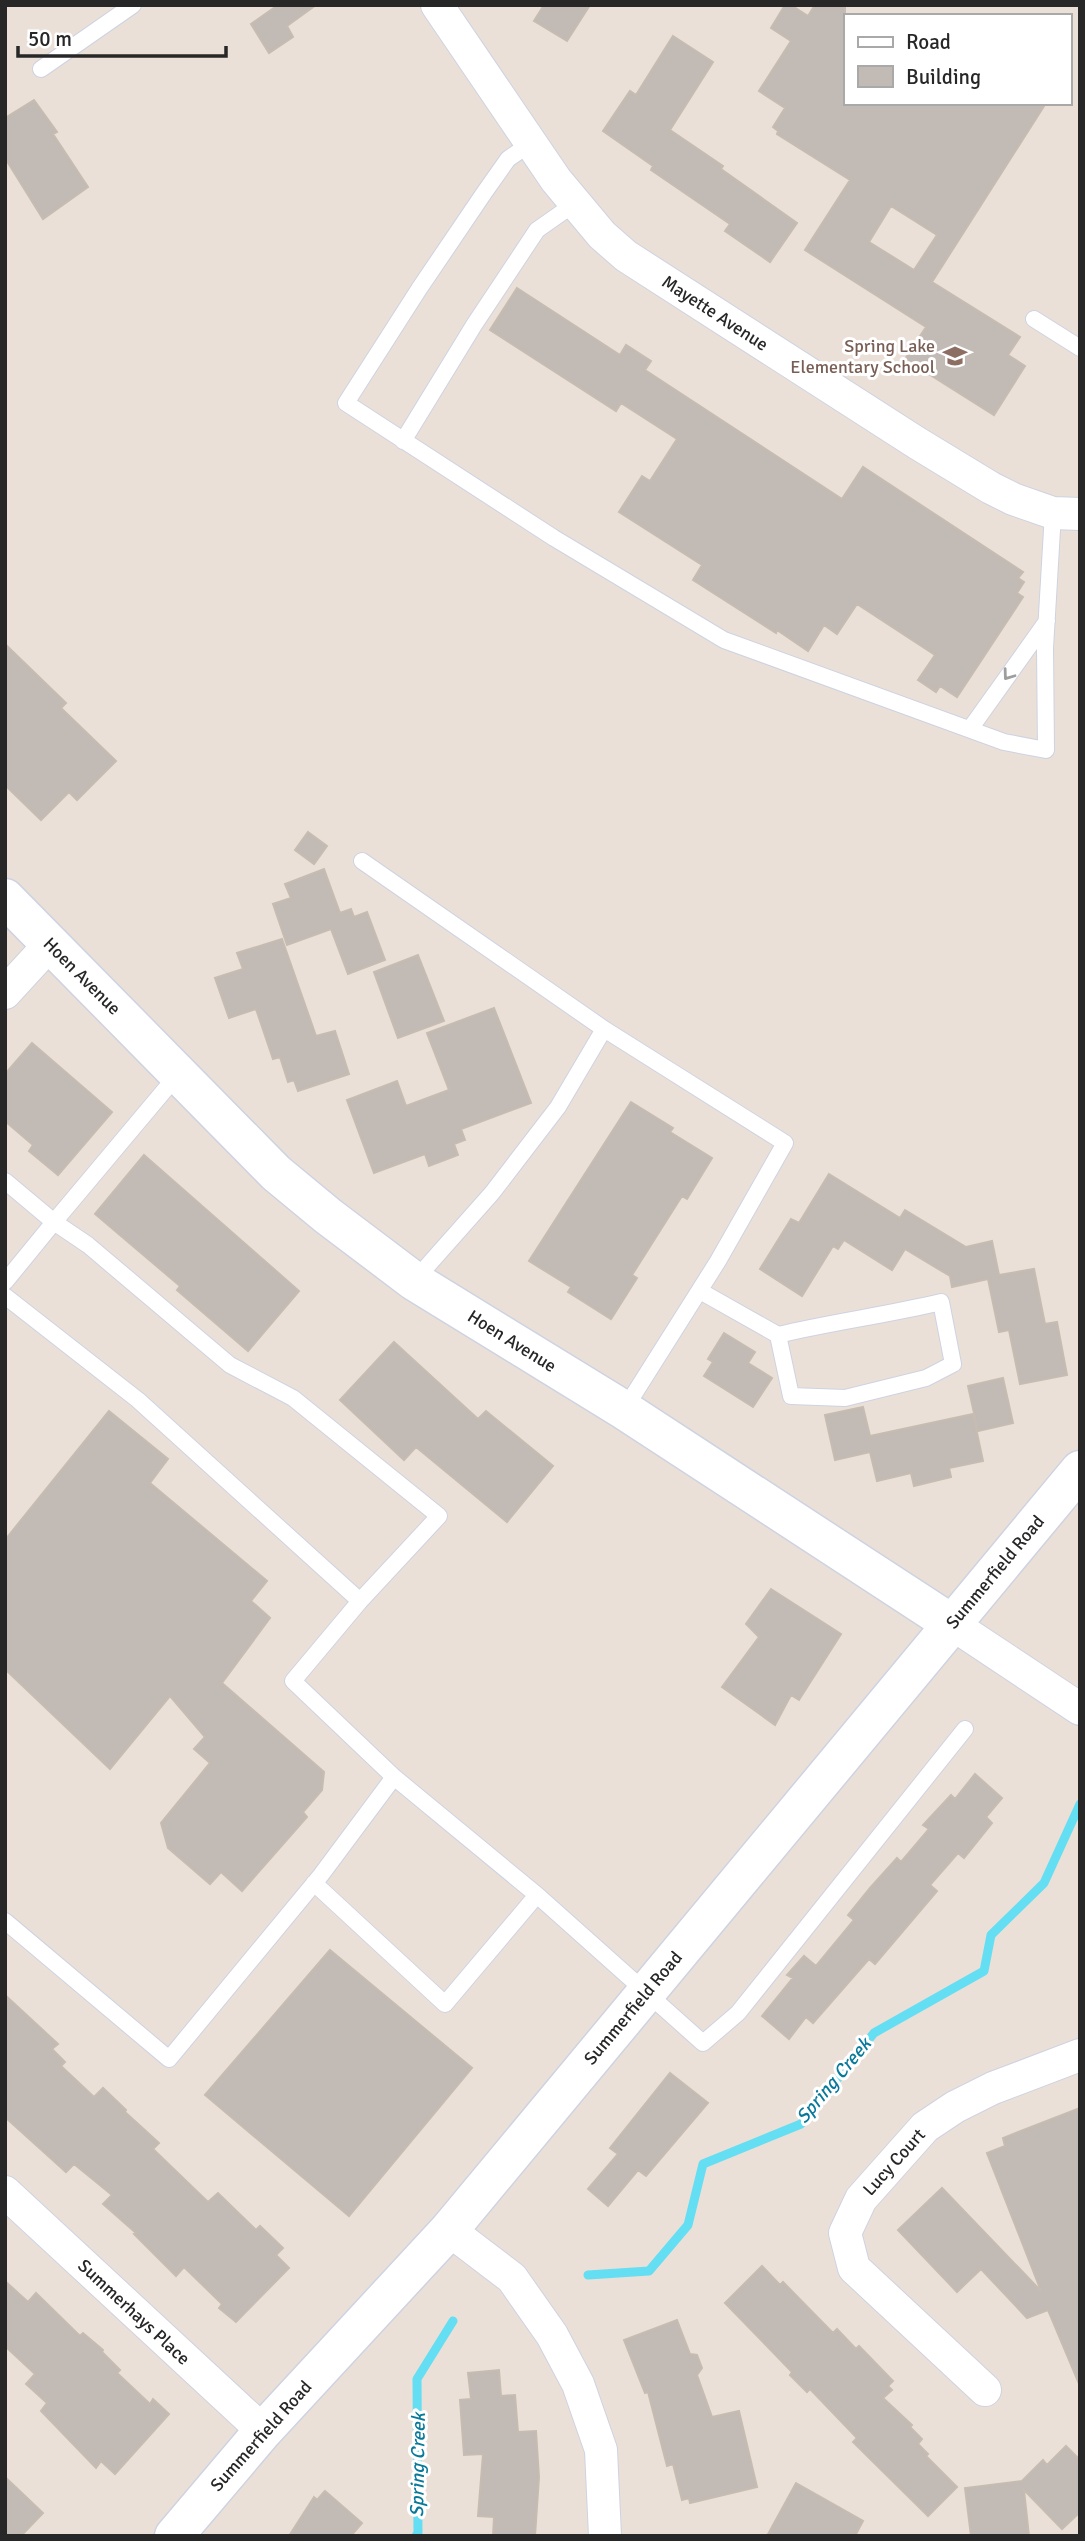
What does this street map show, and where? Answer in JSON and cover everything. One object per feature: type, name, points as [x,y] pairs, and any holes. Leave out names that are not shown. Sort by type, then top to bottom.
[{"type":"street","name":"Mayette Avenue","points":[[437,5],[574,204],[610,242],[661,279],[991,488],[1067,513]]},
{"type":"street","name":"Hoen Avenue","points":[[5,898],[276,1173],[328,1216],[414,1280],[624,1410],[1080,1709]]},
{"type":"street","points":[[5,993],[50,944]]},
{"type":"street","name":"Summerfield Road","points":[[174,2536],[263,2431],[449,2230],[1080,1470]]},
{"type":"street","name":"Lucy Court","points":[[985,2390],[854,2268],[845,2233],[860,2199],[925,2127],[955,2107],[993,2088],[1080,2055]]},
{"type":"street","name":"Summerhays Place","points":[[5,2192],[263,2431]]},
{"type":"street","points":[[449,2230],[512,2278],[552,2335],[578,2384],[601,2450],[604,2536]]},
{"type":"lane","points":[[41,69],[133,5]]},
{"type":"lane","points":[[531,143],[508,159],[419,289],[346,403],[554,538],[724,640],[1004,742],[1045,750],[1047,621],[1067,513]]},
{"type":"lane","points":[[403,441],[474,325],[537,230],[574,204]]},
{"type":"lane","points":[[1034,319],[1080,348]]},
{"type":"lane","points":[[970,729],[1047,621]]},
{"type":"lane","points":[[362,861],[604,1029],[785,1143],[700,1291],[624,1410]]},
{"type":"lane","points":[[414,1280],[492,1193],[558,1107],[604,1029]]},
{"type":"lane","points":[[5,1282],[178,1073]]},
{"type":"lane","points":[[5,1181],[54,1223],[88,1245],[230,1365],[293,1398],[439,1516],[360,1601],[293,1681],[394,1777],[537,1895],[703,2043],[738,2013],[965,1729]]},
{"type":"lane","points":[[700,1291],[778,1335],[825,1324],[889,1315],[941,1302],[953,1364],[926,1378],[845,1398],[792,1396],[778,1335]]},
{"type":"lane","points":[[5,1296],[138,1400],[360,1601]]},
{"type":"lane","points":[[5,1921],[169,2059],[314,1883],[394,1777]]},
{"type":"lane","points":[[314,1883],[445,2004],[537,1895]]},
{"type":"building","points":[[278,5],[316,5],[287,26],[293,37],[269,53],[251,24]]},
{"type":"building","points":[[544,5],[590,5],[567,41],[534,21]]},
{"type":"building","points":[[785,5],[791,5],[808,16],[815,5],[845,5],[844,105],[1045,105],[932,282],[1020,337],[1008,355],[1025,366],[994,415],[905,359],[926,327],[805,250],[850,180],[777,134],[778,131],[773,127],[785,108],[759,91],[791,41],[771,28]],"holes":[[[891,206],[937,235],[914,270],[869,242]]]},
{"type":"building","points":[[673,36],[713,62],[670,130],[723,166],[721,169],[797,223],[770,262],[725,231],[730,224],[651,170],[653,166],[603,131],[630,91],[636,95]]},
{"type":"building","points":[[34,100],[57,132],[53,134],[88,187],[43,219],[5,158],[5,118]]},
{"type":"building","points":[[517,288],[620,355],[626,345],[651,361],[645,370],[842,499],[863,467],[1023,572],[1018,578],[1024,582],[1017,593],[1023,597],[957,697],[940,686],[936,692],[918,680],[935,655],[857,604],[837,634],[824,625],[808,651],[693,580],[702,565],[619,512],[642,476],[650,481],[677,439],[621,403],[616,411],[490,330]]},
{"type":"building","points":[[5,644],[66,703],[61,708],[116,761],[77,800],[69,792],[41,820],[5,785]]},
{"type":"building","points":[[308,832],[327,846],[314,864],[295,850]]},
{"type":"building","points":[[324,869],[340,913],[351,909],[354,917],[367,912],[385,960],[348,974],[331,929],[287,945],[273,904],[291,898],[285,884]]},
{"type":"building","points":[[282,939],[316,1036],[335,1031],[349,1074],[298,1091],[294,1080],[288,1082],[280,1057],[273,1059],[256,1009],[229,1018],[215,978],[243,969],[237,953]]},
{"type":"building","points":[[418,955],[444,1021],[398,1038],[374,972]]},
{"type":"building","points":[[494,1008],[531,1103],[461,1129],[465,1140],[454,1144],[458,1155],[429,1166],[425,1154],[374,1173],[347,1100],[397,1081],[406,1106],[449,1090],[427,1033]]},
{"type":"building","points":[[32,1043],[112,1112],[58,1175],[29,1151],[33,1145],[5,1121],[5,1074]]},
{"type":"building","points":[[631,1102],[673,1128],[670,1132],[712,1158],[687,1199],[682,1196],[632,1275],[637,1278],[611,1319],[568,1292],[571,1287],[529,1261]]},
{"type":"building","points":[[144,1155],[299,1291],[248,1351],[177,1290],[180,1286],[95,1214]]},
{"type":"building","points":[[829,1174],[900,1218],[905,1210],[966,1247],[992,1241],[999,1275],[1034,1269],[1045,1324],[1057,1322],[1067,1375],[1020,1384],[1009,1330],[999,1332],[988,1279],[952,1287],[950,1276],[905,1249],[892,1270],[844,1240],[838,1249],[833,1246],[802,1296],[760,1269],[791,1219],[799,1223]]},
{"type":"building","points":[[724,1333],[755,1352],[748,1363],[772,1378],[753,1407],[704,1376],[713,1362],[708,1359]]},
{"type":"building","points":[[394,1342],[478,1419],[486,1411],[553,1466],[507,1522],[416,1447],[404,1460],[340,1400]]},
{"type":"building","points":[[1003,1378],[1013,1423],[978,1431],[968,1386]]},
{"type":"building","points":[[863,1407],[870,1436],[973,1414],[983,1461],[949,1468],[951,1477],[914,1486],[911,1473],[877,1481],[870,1452],[835,1460],[825,1415]]},
{"type":"building","points":[[109,1411],[168,1459],[150,1483],[267,1581],[251,1601],[270,1618],[222,1683],[324,1772],[322,1790],[303,1812],[307,1817],[242,1891],[221,1872],[210,1884],[168,1848],[161,1823],[210,1763],[194,1749],[205,1737],[170,1696],[110,1769],[5,1669],[5,1540]]},
{"type":"building","points":[[771,1589],[841,1634],[799,1700],[791,1695],[775,1725],[722,1687],[759,1637],[746,1624]]},
{"type":"building","points":[[975,1774],[1002,1798],[986,1817],[992,1823],[964,1858],[958,1853],[930,1885],[937,1891],[875,1964],[869,1959],[813,2023],[806,2017],[789,2039],[762,2016],[793,1978],[787,1975],[804,1956],[816,1966],[854,1920],[848,1915],[870,1888],[897,1858],[901,1862],[929,1829],[923,1825],[951,1795],[955,1799]]},
{"type":"building","points":[[330,1950],[472,2068],[349,2216],[205,2095]]},
{"type":"building","points":[[5,1995],[58,2044],[52,2049],[65,2062],[61,2066],[94,2097],[103,2088],[159,2143],[153,2149],[208,2202],[218,2193],[256,2230],[260,2226],[283,2248],[276,2255],[289,2268],[236,2322],[219,2308],[222,2304],[184,2267],[176,2276],[134,2234],[136,2233],[103,2204],[112,2195],[74,2164],[66,2172],[5,2117]]},
{"type":"building","points":[[670,2073],[708,2103],[646,2176],[638,2170],[608,2206],[588,2189],[618,2154],[610,2148]]},
{"type":"building","points":[[1080,2108],[1080,2386],[1048,2310],[1027,2318],[981,2269],[957,2292],[898,2230],[942,2188],[1041,2291],[987,2153],[1005,2146],[1003,2138]]},
{"type":"building","points":[[762,2266],[780,2285],[783,2282],[833,2333],[837,2329],[856,2349],[859,2346],[893,2381],[888,2386],[892,2390],[883,2398],[912,2425],[910,2427],[922,2439],[918,2444],[928,2454],[926,2456],[957,2487],[928,2516],[853,2442],[857,2438],[810,2389],[807,2392],[790,2375],[792,2372],[725,2303]]},
{"type":"building","points":[[5,2281],[28,2302],[36,2293],[80,2336],[83,2333],[103,2350],[120,2370],[117,2373],[150,2404],[153,2399],[169,2414],[115,2474],[101,2461],[96,2468],[41,2411],[47,2403],[26,2384],[35,2374],[5,2346]]},
{"type":"building","points":[[677,2320],[690,2354],[697,2355],[702,2368],[697,2375],[712,2417],[739,2411],[757,2487],[690,2503],[689,2498],[682,2500],[673,2464],[667,2466],[648,2392],[645,2393],[624,2340]]},
{"type":"building","points":[[499,2370],[501,2396],[515,2395],[518,2432],[536,2431],[539,2477],[535,2536],[493,2536],[494,2517],[478,2516],[483,2454],[464,2455],[460,2400],[471,2399],[468,2373]]},
{"type":"building","points":[[1066,2446],[1080,2460],[1080,2512],[1062,2529],[1024,2490],[1029,2536],[971,2536],[965,2488],[1022,2481],[1043,2460],[1047,2465]]},
{"type":"building","points":[[5,2477],[43,2513],[21,2536],[5,2536]]},
{"type":"building","points":[[796,2483],[863,2521],[855,2536],[767,2536]]},
{"type":"building","points":[[325,2491],[362,2523],[351,2536],[289,2536],[314,2497],[317,2500]]},
{"type":"waterway","name":"Spring Creek","points":[[588,2275],[649,2271],[688,2225],[703,2164],[801,2124],[874,2033],[984,1971],[991,1935],[1044,1883],[1080,1804]]},
{"type":"waterway","name":"Spring Creek","points":[[416,2536],[417,2379],[453,2321]]},
{"type":"place","name":"Spring Lake Elementary School","points":[[955,356]]}]
